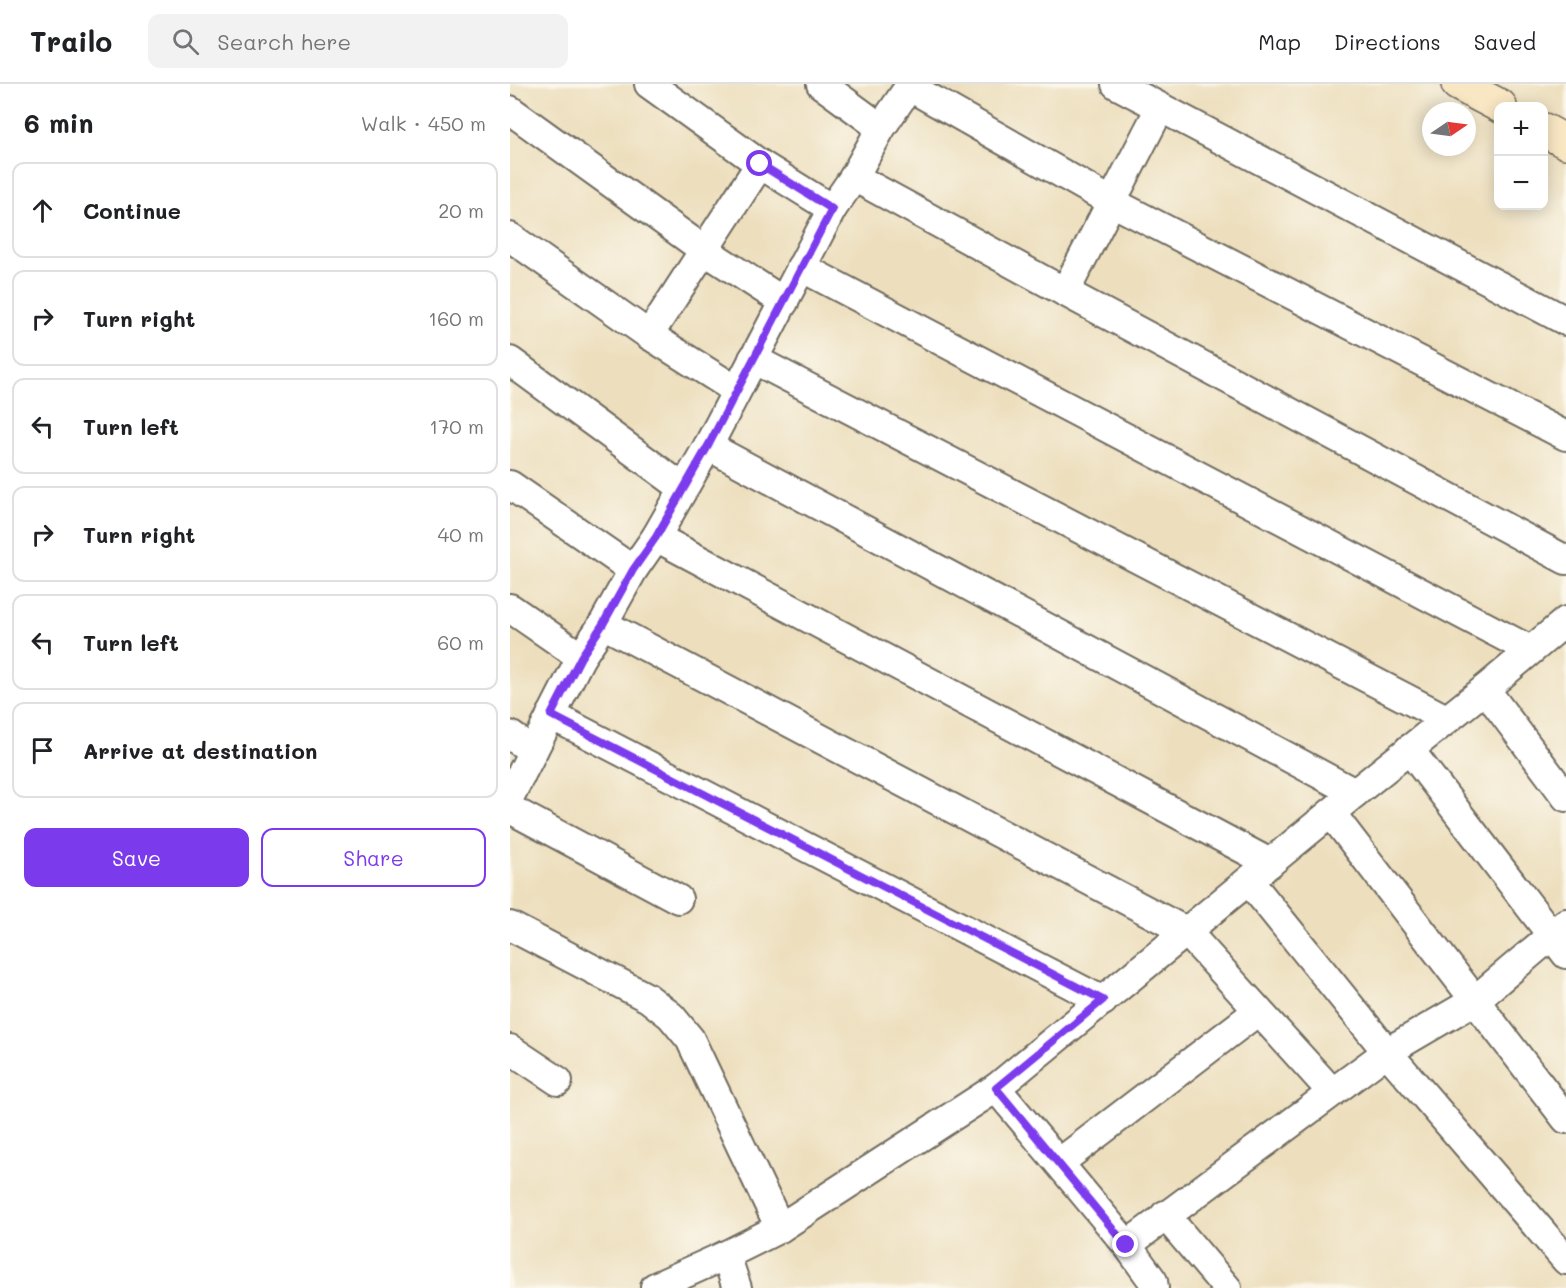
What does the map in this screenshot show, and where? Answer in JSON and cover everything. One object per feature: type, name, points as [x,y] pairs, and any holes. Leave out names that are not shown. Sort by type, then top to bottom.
[{"type":"street","points":[[649,84],[760,164],[832,209]]},
{"type":"street","points":[[821,84],[881,128]]},
{"type":"street","points":[[1116,84],[1566,321]]},
{"type":"street","points":[[1458,84],[1494,103]]},
{"type":"street","points":[[510,796],[521,743],[551,715],[581,657],[603,624],[633,570],[656,537],[708,446],[832,209],[910,85],[1112,202],[1566,436]]},
{"type":"street","points":[[1065,292],[1160,108]]},
{"type":"street","points":[[510,110],[704,250],[784,302]]},
{"type":"street","points":[[1548,132],[1566,142]]},
{"type":"street","points":[[649,335],[760,164]]},
{"type":"street","points":[[854,177],[1566,560]]},
{"type":"street","points":[[510,237],[649,335],[736,390]]},
{"type":"street","points":[[801,267],[1530,650]]},
{"type":"street","points":[[753,358],[1446,719]]},
{"type":"street","points":[[510,361],[683,488]]},
{"type":"street","points":[[708,446],[1354,793]]},
{"type":"street","points":[[510,485],[633,570]]},
{"type":"street","points":[[656,537],[1260,872],[1387,1052],[1566,1260]]},
{"type":"street","points":[[510,608],[581,657]]},
{"type":"street","points":[[655,1287],[780,1228],[996,1088],[1566,622]]},
{"type":"street","points":[[603,624],[1187,932],[1332,1092]]},
{"type":"street","points":[[1485,690],[1566,797]]},
{"type":"street","points":[[551,715],[1103,1000]]},
{"type":"street","points":[[1126,1245],[1387,1052],[1474,1001],[1561,937],[1409,749]]},
{"type":"street","points":[[510,809],[678,899]]},
{"type":"street","points":[[1331,813],[1566,1119]]},
{"type":"street","points":[[510,926],[648,998],[671,1016],[690,1039],[780,1228]]},
{"type":"street","points":[[1059,1163],[1258,1011]]},
{"type":"street","points":[[510,1049],[558,1081]]},
{"type":"street","points":[[996,1088],[1126,1245],[1153,1281],[1154,1288]]},
{"type":"street","points":[[1165,1215],[1227,1288]]},
{"type":"street","points":[[726,1255],[737,1288]]},
{"type":"route","points":[[760,164],[832,209],[708,446],[656,537],[633,570],[603,624],[581,657],[551,715],[1103,1000],[996,1088],[1126,1245]]}]
